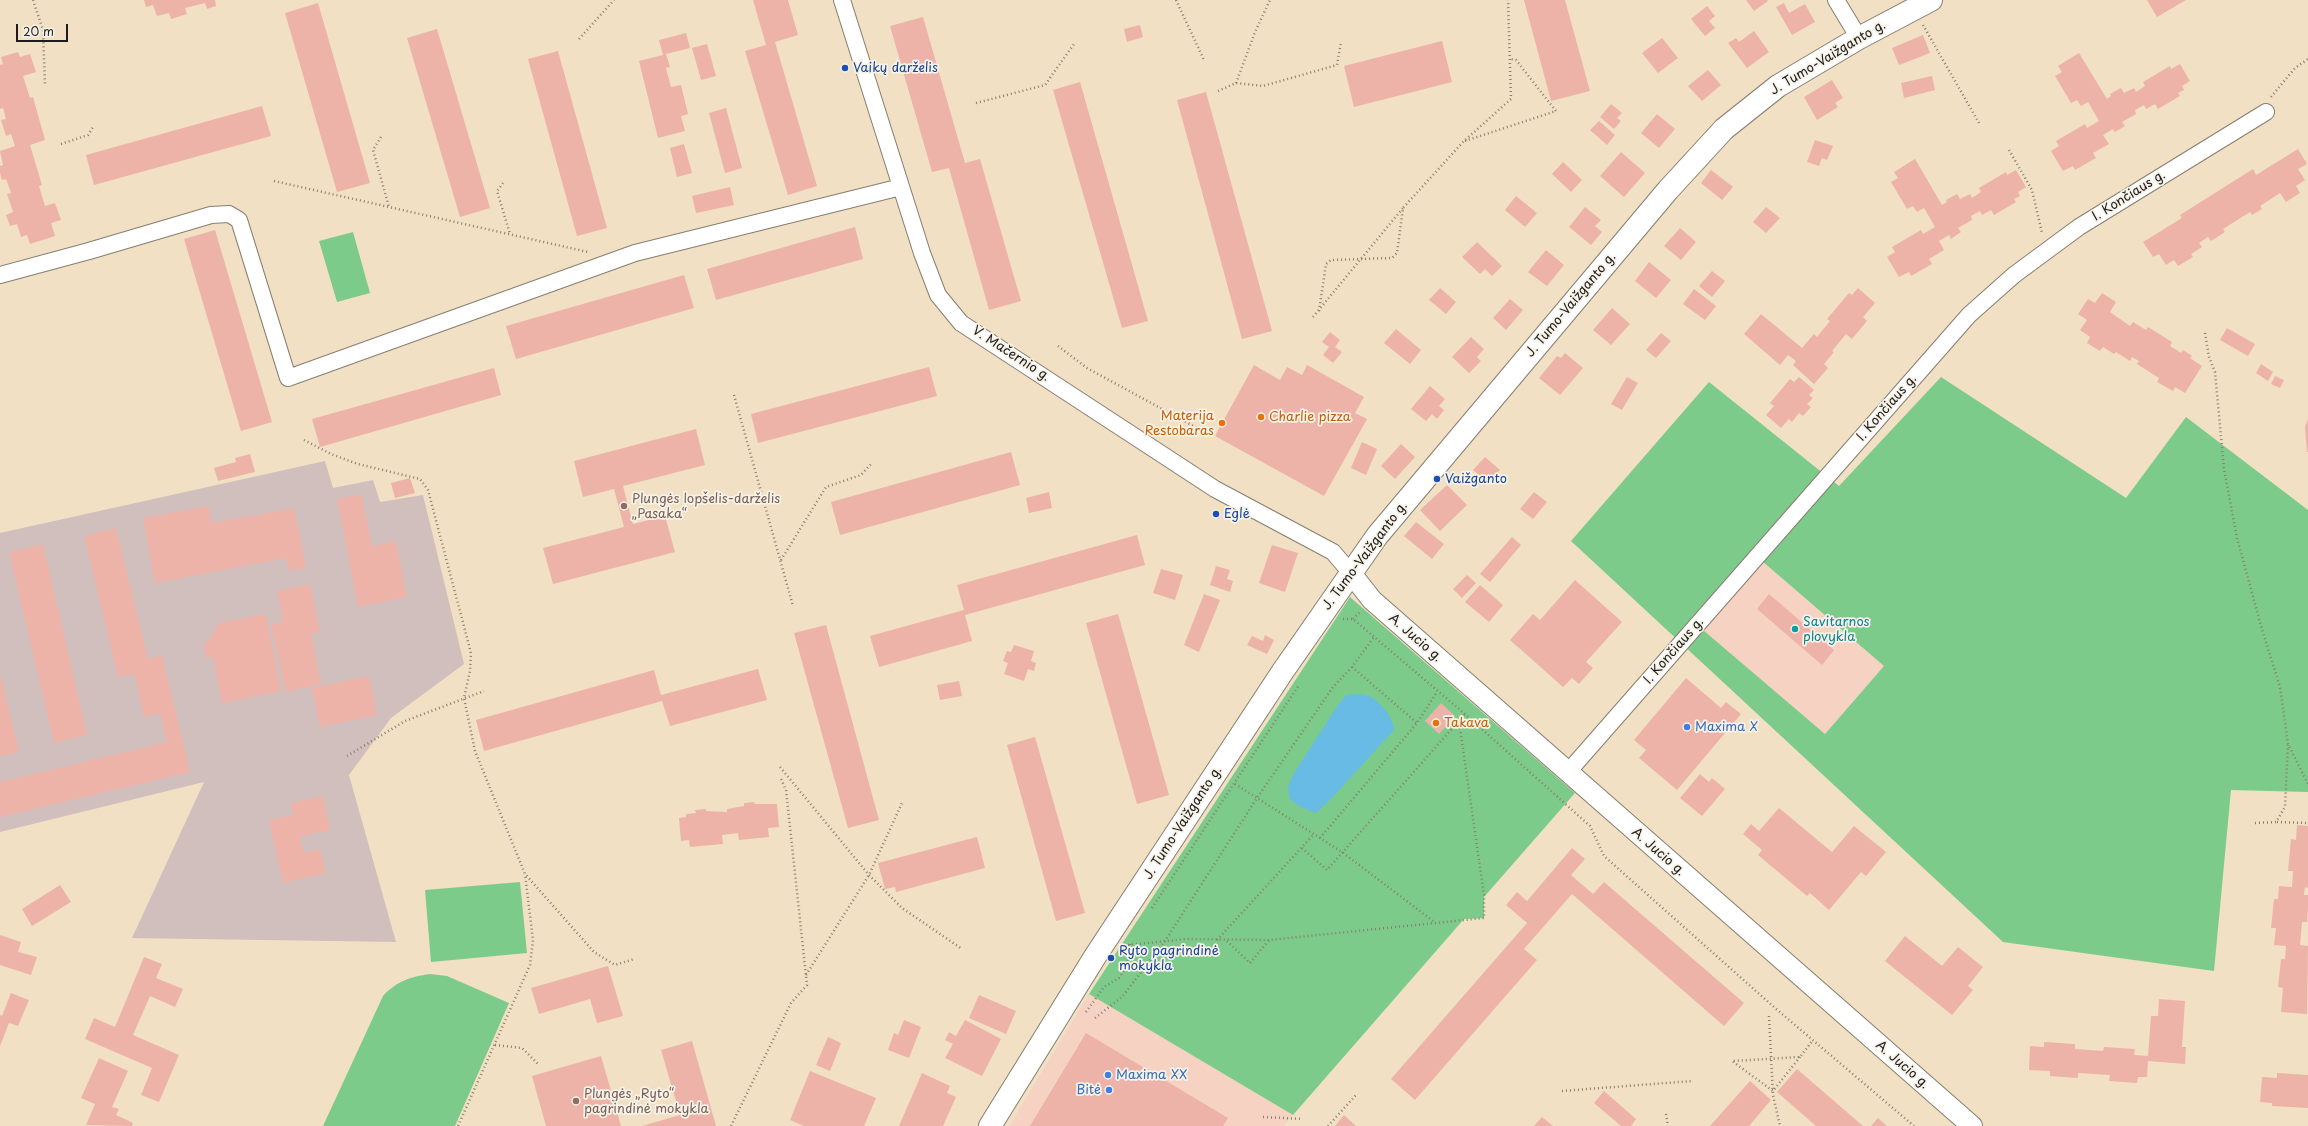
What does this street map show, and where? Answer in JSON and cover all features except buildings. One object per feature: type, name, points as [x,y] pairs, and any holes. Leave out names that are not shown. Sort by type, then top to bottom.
[{"type":"main road","name":"J. Tumo-Vaižganto g.","points":[[990,1126],[1075,988],[1350,572],[1377,536],[1698,154],[1751,106],[1778,86],[1859,38],[1923,4]]},
{"type":"street","name":"V. Mačernio g.","points":[[842,0],[922,253],[938,295],[961,323],[1215,489],[1333,552],[1350,572]]},
{"type":"street","points":[[1836,0],[1859,38]]},
{"type":"street","name":"I. Končiaus g.","points":[[1568,772],[1968,315],[2014,275],[2079,227],[2266,112]]},
{"type":"street","points":[[0,275],[89,251],[211,215],[228,214],[239,220],[288,378],[619,259],[690,238],[901,187]]},
{"type":"street","name":"A. Jucio g.","points":[[1350,572],[1372,600],[1972,1126]]},
{"type":"path","points":[[33,0],[43,30],[45,84]]},
{"type":"path","points":[[579,39],[614,0]]},
{"type":"path","points":[[1176,0],[1204,60]]},
{"type":"path","points":[[1236,83],[1255,32],[1270,0]]},
{"type":"path","points":[[1313,317],[1319,312],[1360,259],[1403,208],[1463,142],[1511,99],[1508,0]]},
{"type":"path","points":[[1923,4],[1979,123]]},
{"type":"path","points":[[1218,91],[1236,83],[1264,86],[1337,65],[1341,42]]},
{"type":"path","points":[[976,103],[1045,85],[1074,44]]},
{"type":"path","points":[[1463,142],[1556,111],[1516,60],[1510,58]]},
{"type":"path","points":[[2266,112],[2264,104],[2295,68],[2308,59]]},
{"type":"path","points":[[61,144],[88,135],[94,126]]},
{"type":"path","points":[[381,137],[373,150],[389,207]]},
{"type":"path","points":[[2009,150],[2032,190],[2043,236],[2050,248]]},
{"type":"path","points":[[274,181],[619,259]]},
{"type":"path","points":[[503,183],[498,191],[511,234]]},
{"type":"path","points":[[1319,312],[1326,264],[1332,260],[1392,258],[1397,253],[1403,208]]},
{"type":"path","points":[[2205,333],[2209,357],[2215,372],[2224,469],[2238,538],[2261,626],[2280,687],[2288,744],[2285,807],[2276,822]]},
{"type":"path","points":[[1058,346],[1087,368],[1197,428]]},
{"type":"path","points":[[734,395],[793,606]]},
{"type":"path","points":[[304,440],[331,454],[358,464],[403,473],[420,479],[428,490],[471,653],[470,671],[464,698],[475,752],[525,874],[533,940],[530,965],[458,1126]]},
{"type":"path","points":[[780,560],[826,487],[861,476],[872,463]]},
{"type":"path","points":[[1338,626],[1343,619],[1353,619],[1465,714],[1590,826],[1604,856],[1813,1040],[1914,1126]]},
{"type":"path","points":[[1095,1018],[1122,997],[1165,941],[1257,798],[1333,687],[1352,667],[1374,637]]},
{"type":"path","points":[[1352,667],[1417,723]]},
{"type":"path","points":[[1149,913],[1304,678]]},
{"type":"path","points":[[347,756],[404,721],[484,691]]},
{"type":"path","points":[[1320,838],[1417,723],[1437,691]]},
{"type":"path","points":[[1302,848],[1327,870],[1465,714]]},
{"type":"path","points":[[1128,945],[1185,939],[1269,940],[1433,922],[1484,918],[1484,895],[1459,721]]},
{"type":"path","points":[[2288,744],[2308,784]]},
{"type":"path","points":[[780,767],[869,876],[902,908],[962,949]]},
{"type":"path","points":[[731,1126],[791,1003],[807,985],[786,790],[781,779]]},
{"type":"path","points":[[1235,784],[1342,852],[1433,922]]},
{"type":"path","points":[[806,976],[869,876],[902,803]]},
{"type":"path","points":[[2254,823],[2308,823]]},
{"type":"path","points":[[1217,940],[1314,834]]},
{"type":"path","points":[[525,874],[594,952],[615,965],[634,960]]},
{"type":"path","points":[[1086,1012],[1104,987],[1119,978],[1127,966],[1128,945],[1132,939]]},
{"type":"path","points":[[1227,940],[1250,963],[1269,940]]},
{"type":"path","points":[[1769,1016],[1773,1091],[1780,1126]]},
{"type":"path","points":[[1773,1091],[1813,1040]]},
{"type":"path","points":[[494,1045],[522,1048],[538,1064]]},
{"type":"path","points":[[1773,1091],[1732,1061],[1771,1060],[1800,1057]]},
{"type":"path","points":[[1562,1091],[1692,1081]]},
{"type":"path","points":[[1328,1126],[1356,1095]]},
{"type":"path","points":[[1666,1114],[1668,1126]]},
{"type":"path","points":[[1263,1117],[1304,1118]]},
{"type":"shaded area","points":[[325,461],[333,488],[373,480],[380,502],[423,495],[464,664],[391,718],[349,775],[396,942],[132,938],[204,782],[0,832],[0,533]]},
{"type":"shaded area","points":[[1762,561],[1884,666],[1825,734],[1702,630]]},
{"type":"shaded area","points":[[1089,994],[1293,1115],[1283,1126],[1009,1126]]},
{"type":"green space","points":[[353,232],[370,293],[337,302],[319,241]]},
{"type":"green space","points":[[1941,377],[2126,498],[2186,417],[2308,510],[2308,792],[2231,790],[2214,971],[2003,942],[1571,541],[1709,382],[1839,486]],"holes":[[[1762,561],[1884,666],[1825,734],[1703,630]]]},
{"type":"green space","points":[[1350,597],[1575,793],[1484,897],[1484,918],[1464,919],[1293,1115],[1089,994]]},
{"type":"green space","points":[[520,882],[527,953],[431,962],[425,890]]},
{"type":"green space","points":[[430,974],[447,976],[509,1003],[455,1126],[323,1126],[383,996],[404,980]]},
{"type":"water","points":[[1359,694],[1370,696],[1379,703],[1392,721],[1394,730],[1330,800],[1316,813],[1300,807],[1290,799],[1288,787],[1294,773],[1346,695]]},
{"type":"place","name":"Vaikų darželis","points":[[845,68]]},
{"type":"place","name":"Charlie pizza","points":[[1261,417]]},
{"type":"place","name":"Materija Restobaras","points":[[1222,423]]},
{"type":"place","name":"Vaižganto","points":[[1437,479]]},
{"type":"place","name":"Plungės lopšelis-darželis „Pasaka“","points":[[624,506]]},
{"type":"place","name":"Eglė","points":[[1216,514]]},
{"type":"place","name":"Savitarnos plovykla","points":[[1795,629]]},
{"type":"place","name":"Takava","points":[[1436,723]]},
{"type":"place","name":"Maxima X","points":[[1687,727]]},
{"type":"place","name":"Ryto pagrindinė mokykla","points":[[1111,958]]},
{"type":"place","name":"Maxima XX","points":[[1108,1075]]},
{"type":"place","name":"Bitė","points":[[1109,1090]]},
{"type":"place","name":"Plungės „Ryto“ pagrindinė mokykla","points":[[576,1101]]}]
